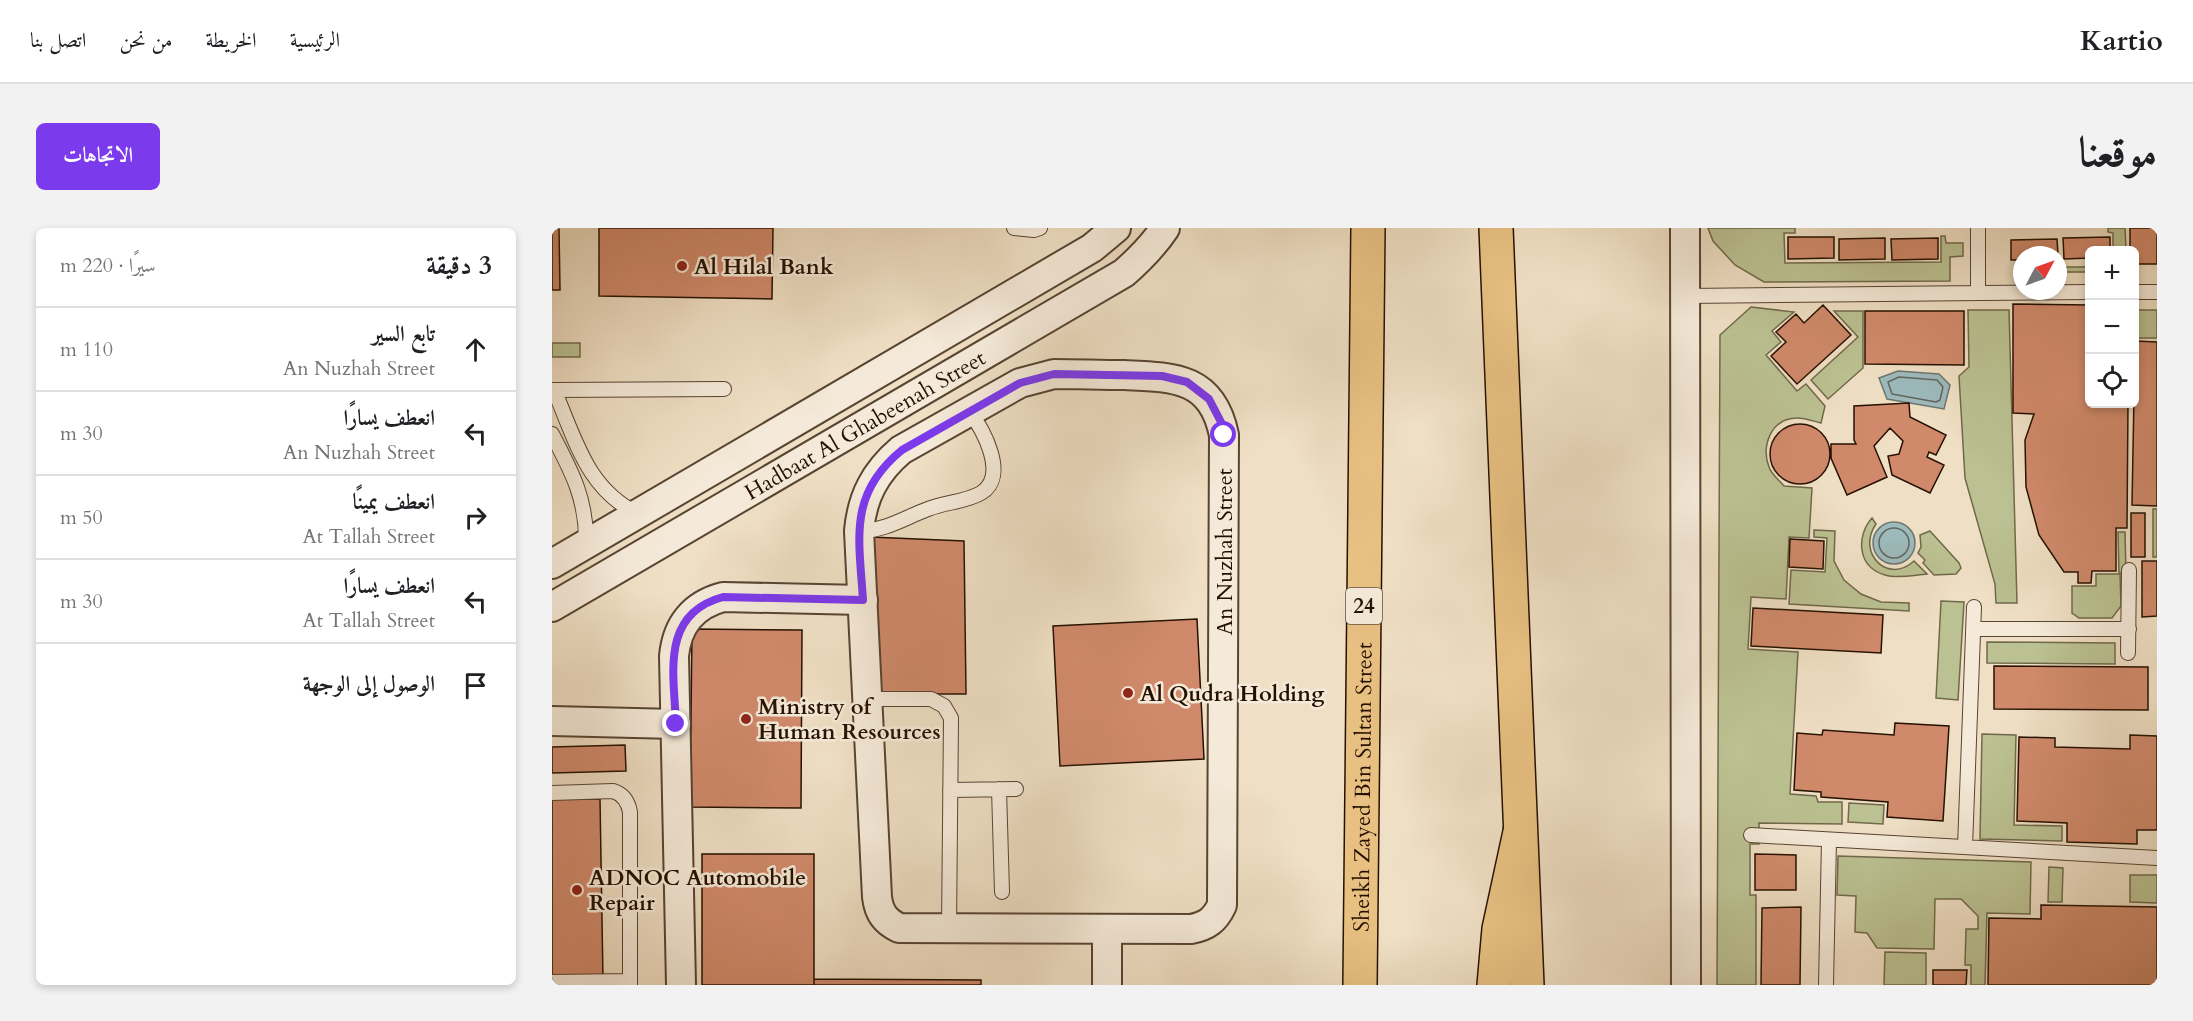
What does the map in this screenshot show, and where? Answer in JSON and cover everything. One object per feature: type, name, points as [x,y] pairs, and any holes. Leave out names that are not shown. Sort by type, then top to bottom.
[{"type":"highway","name":"Sheikh Zayed Bin Sultan Street","points":[[1360,985],[1368,228]]},
{"type":"highway","points":[[1496,228],[1527,985]]},
{"type":"highway","points":[[1494,985],[1499,929],[1520,832]]},
{"type":"street","name":"Hadbaat Al Ghabeenah Street","points":[[552,564],[1092,248],[1116,228]]},
{"type":"street","name":"Hadbaat Al Ghabeenah Street","points":[[552,607],[1124,273],[1148,251],[1165,228]]},
{"type":"street","points":[[1685,228],[1686,985]]},
{"type":"street","name":"An Nuzhah Street","points":[[1054,374],[1162,376],[1187,382],[1209,399],[1221,422],[1224,435],[1222,905],[1211,923],[1201,927],[949,930],[899,928],[890,924],[883,917],[879,908],[859,531],[866,494],[875,476],[887,462],[902,450],[1020,383],[1054,374]]},
{"type":"street","points":[[681,985],[675,642],[684,623],[698,608],[710,600],[723,597],[863,600]]},
{"type":"street","points":[[553,720],[676,724]]},
{"type":"street","points":[[1107,929],[1107,985]]},
{"type":"lane","points":[[1014,228],[1019,230],[1040,228]]},
{"type":"lane","points":[[1978,228],[1978,293]]},
{"type":"lane","points":[[2139,292],[2157,291]]},
{"type":"lane","points":[[1684,296],[2085,292]]},
{"type":"lane","points":[[638,514],[614,500],[595,479],[553,390],[724,389]]},
{"type":"lane","points":[[859,531],[893,526],[931,508],[972,497],[986,490],[993,475],[990,447],[985,434],[969,411]]},
{"type":"lane","points":[[552,434],[570,467],[581,497],[585,513],[586,544]]},
{"type":"lane","points":[[2128,653],[2129,570]]},
{"type":"lane","points":[[1965,847],[1974,607]]},
{"type":"lane","points":[[1973,629],[2129,629]]},
{"type":"lane","points":[[868,699],[924,698],[938,701],[951,718],[949,930]]},
{"type":"lane","points":[[999,789],[1002,892]]},
{"type":"lane","points":[[950,790],[1016,789]]},
{"type":"lane","points":[[552,793],[612,791],[626,800],[630,812],[630,983],[552,982]]},
{"type":"lane","points":[[1751,835],[2157,858]]},
{"type":"lane","points":[[1826,985],[1829,840]]},
{"type":"green space","points":[[1708,228],[1795,228],[1795,233],[1784,233],[1785,263],[1941,262],[1941,236],[1945,236],[1946,243],[1963,243],[1963,256],[1950,257],[1950,281],[1764,282],[1735,265],[1713,241]]},
{"type":"green space","points":[[2108,228],[2125,228],[2126,246],[2113,246],[2113,233],[2108,232]]},
{"type":"green space","points":[[2067,267],[2085,267],[2085,272],[2067,272]]},
{"type":"green space","points":[[1751,307],[1794,312],[1772,331],[1781,342],[1766,355],[1797,391],[1806,384],[1825,406],[1821,423],[1800,418],[1788,419],[1775,428],[1767,442],[1767,459],[1773,475],[1784,486],[1812,488],[1809,538],[1789,537],[1786,599],[1751,597],[1748,649],[1798,652],[1790,794],[1816,796],[1818,802],[1842,802],[1842,824],[1759,823],[1759,844],[1750,844],[1750,895],[1756,895],[1756,985],[1717,985],[1720,335]]},
{"type":"green space","points":[[1968,310],[2009,310],[2017,603],[1996,603],[1995,584],[1965,478],[1959,376],[1969,367]]},
{"type":"green space","points":[[2139,310],[2157,310],[2157,338],[2139,338]]},
{"type":"green space","points":[[1834,311],[1863,311],[1863,368],[1828,399],[1811,380],[1858,337]]},
{"type":"green space","points":[[552,343],[580,343],[580,357],[552,357]]},
{"type":"green space","points":[[2153,509],[2157,509],[2157,557],[2153,557]]},
{"type":"green space","points":[[1872,518],[1876,524],[1870,545],[1872,555],[1878,562],[1894,569],[1904,567],[1914,561],[1927,574],[1890,576],[1876,571],[1869,565],[1864,558],[1862,542],[1863,533]]},
{"type":"green space","points":[[1814,530],[1835,531],[1834,561],[1844,580],[1861,594],[1881,602],[1909,603],[1909,611],[1789,604],[1791,570],[1825,572],[1827,538],[1814,537]]},
{"type":"green space","points":[[1930,531],[1959,563],[1961,568],[1956,574],[1934,575],[1923,563],[1925,560],[1918,553],[1921,547],[1920,535]]},
{"type":"green space","points":[[2118,532],[2125,532],[2126,573],[2120,573],[2121,606],[2112,618],[2079,618],[2072,613],[2072,586],[2096,586],[2096,574],[2119,574]]},
{"type":"green space","points":[[1941,601],[1964,602],[1958,700],[1936,698]]},
{"type":"green space","points":[[1987,642],[2115,643],[2115,664],[1987,663]]},
{"type":"green space","points":[[1982,734],[2016,735],[2014,825],[2062,826],[2062,841],[1980,839]]},
{"type":"green space","points":[[1849,803],[1884,805],[1883,824],[1848,822]]},
{"type":"green space","points":[[1838,856],[2031,862],[2030,914],[1987,913],[1985,985],[1971,985],[1971,965],[1965,965],[1966,929],[1978,929],[1978,916],[1961,899],[1935,899],[1934,949],[1877,948],[1867,933],[1855,932],[1856,896],[1837,895]]},
{"type":"green space","points":[[2049,867],[2063,868],[2062,902],[2048,902]]},
{"type":"green space","points":[[2130,875],[2157,875],[2157,903],[2130,902]]},
{"type":"green space","points":[[1885,952],[1926,953],[1926,985],[1884,985]]},
{"type":"water","points":[[1898,371],[1939,374],[1950,385],[1944,409],[1887,399],[1879,378]]},
{"type":"water","points":[[1894,522],[1902,523],[1909,528],[1914,535],[1914,551],[1909,558],[1902,563],[1894,564],[1886,563],[1879,558],[1874,551],[1873,543],[1874,535],[1879,528],[1886,523]]},
{"type":"building","points":[[552,228],[559,228],[560,290],[552,290]]},
{"type":"building","points":[[599,228],[773,228],[772,299],[599,296]]},
{"type":"building","points":[[2130,228],[2157,228],[2157,264],[2139,264],[2139,246],[2130,246]]},
{"type":"building","points":[[1788,237],[1834,237],[1834,258],[1788,259]]},
{"type":"building","points":[[2110,237],[2110,246],[2085,246],[2085,258],[2067,259],[2067,246],[2063,246],[2063,238]]},
{"type":"building","points":[[1885,238],[1885,259],[1839,260],[1839,239]]},
{"type":"building","points":[[1938,238],[1938,259],[1892,260],[1891,239]]},
{"type":"building","points":[[2057,239],[2057,246],[2013,246],[2013,260],[2011,260],[2011,240]]},
{"type":"building","points":[[2013,304],[2085,305],[2085,408],[2128,408],[2127,528],[2116,528],[2116,571],[2092,571],[2091,583],[2078,583],[2078,572],[2064,572],[2039,535],[2026,487],[2025,440],[2034,414],[2013,413]]},
{"type":"building","points":[[1823,305],[1851,335],[1797,384],[1771,356],[1786,342],[1776,332],[1796,314],[1804,323]]},
{"type":"building","points":[[1865,311],[1964,311],[1964,365],[1865,364]]},
{"type":"building","points":[[2139,341],[2157,342],[2157,506],[2132,505],[2134,408],[2139,408]]},
{"type":"building","points":[[1909,403],[1910,417],[1946,435],[1936,455],[1929,452],[1927,457],[1944,465],[1930,493],[1892,475],[1888,456],[1899,454],[1903,441],[1890,428],[1874,446],[1887,477],[1847,495],[1831,458],[1831,444],[1856,444],[1854,406]]},
{"type":"building","points":[[1800,424],[1821,433],[1830,454],[1821,475],[1800,484],[1779,475],[1770,454],[1779,433]]},
{"type":"building","points":[[2131,513],[2145,513],[2145,557],[2131,557]]},
{"type":"building","points":[[870,537],[964,541],[966,694],[873,694]]},
{"type":"building","points":[[1790,539],[1824,541],[1823,569],[1789,567]]},
{"type":"building","points":[[2142,561],[2157,561],[2157,616],[2142,617]]},
{"type":"building","points":[[1753,608],[1883,615],[1881,653],[1751,646]]},
{"type":"building","name":"Al Qudra Holding","points":[[1197,619],[1204,759],[1060,766],[1053,626]]},
{"type":"building","name":"Ministry of Human Resources","points":[[692,629],[802,630],[801,808],[690,807]]},
{"type":"building","points":[[1994,666],[2148,667],[2148,710],[1994,709]]},
{"type":"building","points":[[1895,723],[1949,726],[1943,821],[1887,817],[1888,802],[1821,797],[1821,792],[1794,790],[1797,733],[1822,735],[1823,730],[1894,735]]},
{"type":"building","points":[[2130,735],[2157,736],[2157,830],[2137,830],[2137,844],[2067,842],[2067,823],[2017,821],[2019,737],[2055,738],[2055,747],[2130,749]]},
{"type":"building","points":[[625,745],[626,771],[552,773],[552,747]]},
{"type":"building","name":"ADNOC Automobile Repair","points":[[552,799],[600,799],[603,980],[552,980]]},
{"type":"building","points":[[702,854],[814,854],[814,985],[702,985]]},
{"type":"building","points":[[1755,854],[1796,855],[1796,890],[1755,890]]},
{"type":"building","points":[[2041,905],[2157,907],[2157,985],[1988,985],[1989,918],[2041,919]]},
{"type":"building","points":[[1801,907],[1800,985],[1761,985],[1762,908]]},
{"type":"building","points":[[1933,970],[1967,970],[1966,985],[1933,985]]},
{"type":"building","points":[[814,979],[981,980],[981,985],[814,985]]},
{"type":"place","name":"Al Hilal Bank","points":[[682,266]]},
{"type":"place","name":"Al Qudra Holding","points":[[1128,693]]},
{"type":"place","name":"Ministry of Human Resources","points":[[746,719]]},
{"type":"place","name":"ADNOC Automobile Repair","points":[[577,890]]},
{"type":"route","points":[[676,724],[675,642],[688,617],[710,600],[723,597],[863,600],[859,531],[866,494],[875,476],[902,450],[1020,383],[1054,374],[1175,378],[1199,389],[1209,399],[1221,422],[1224,435]]}]
